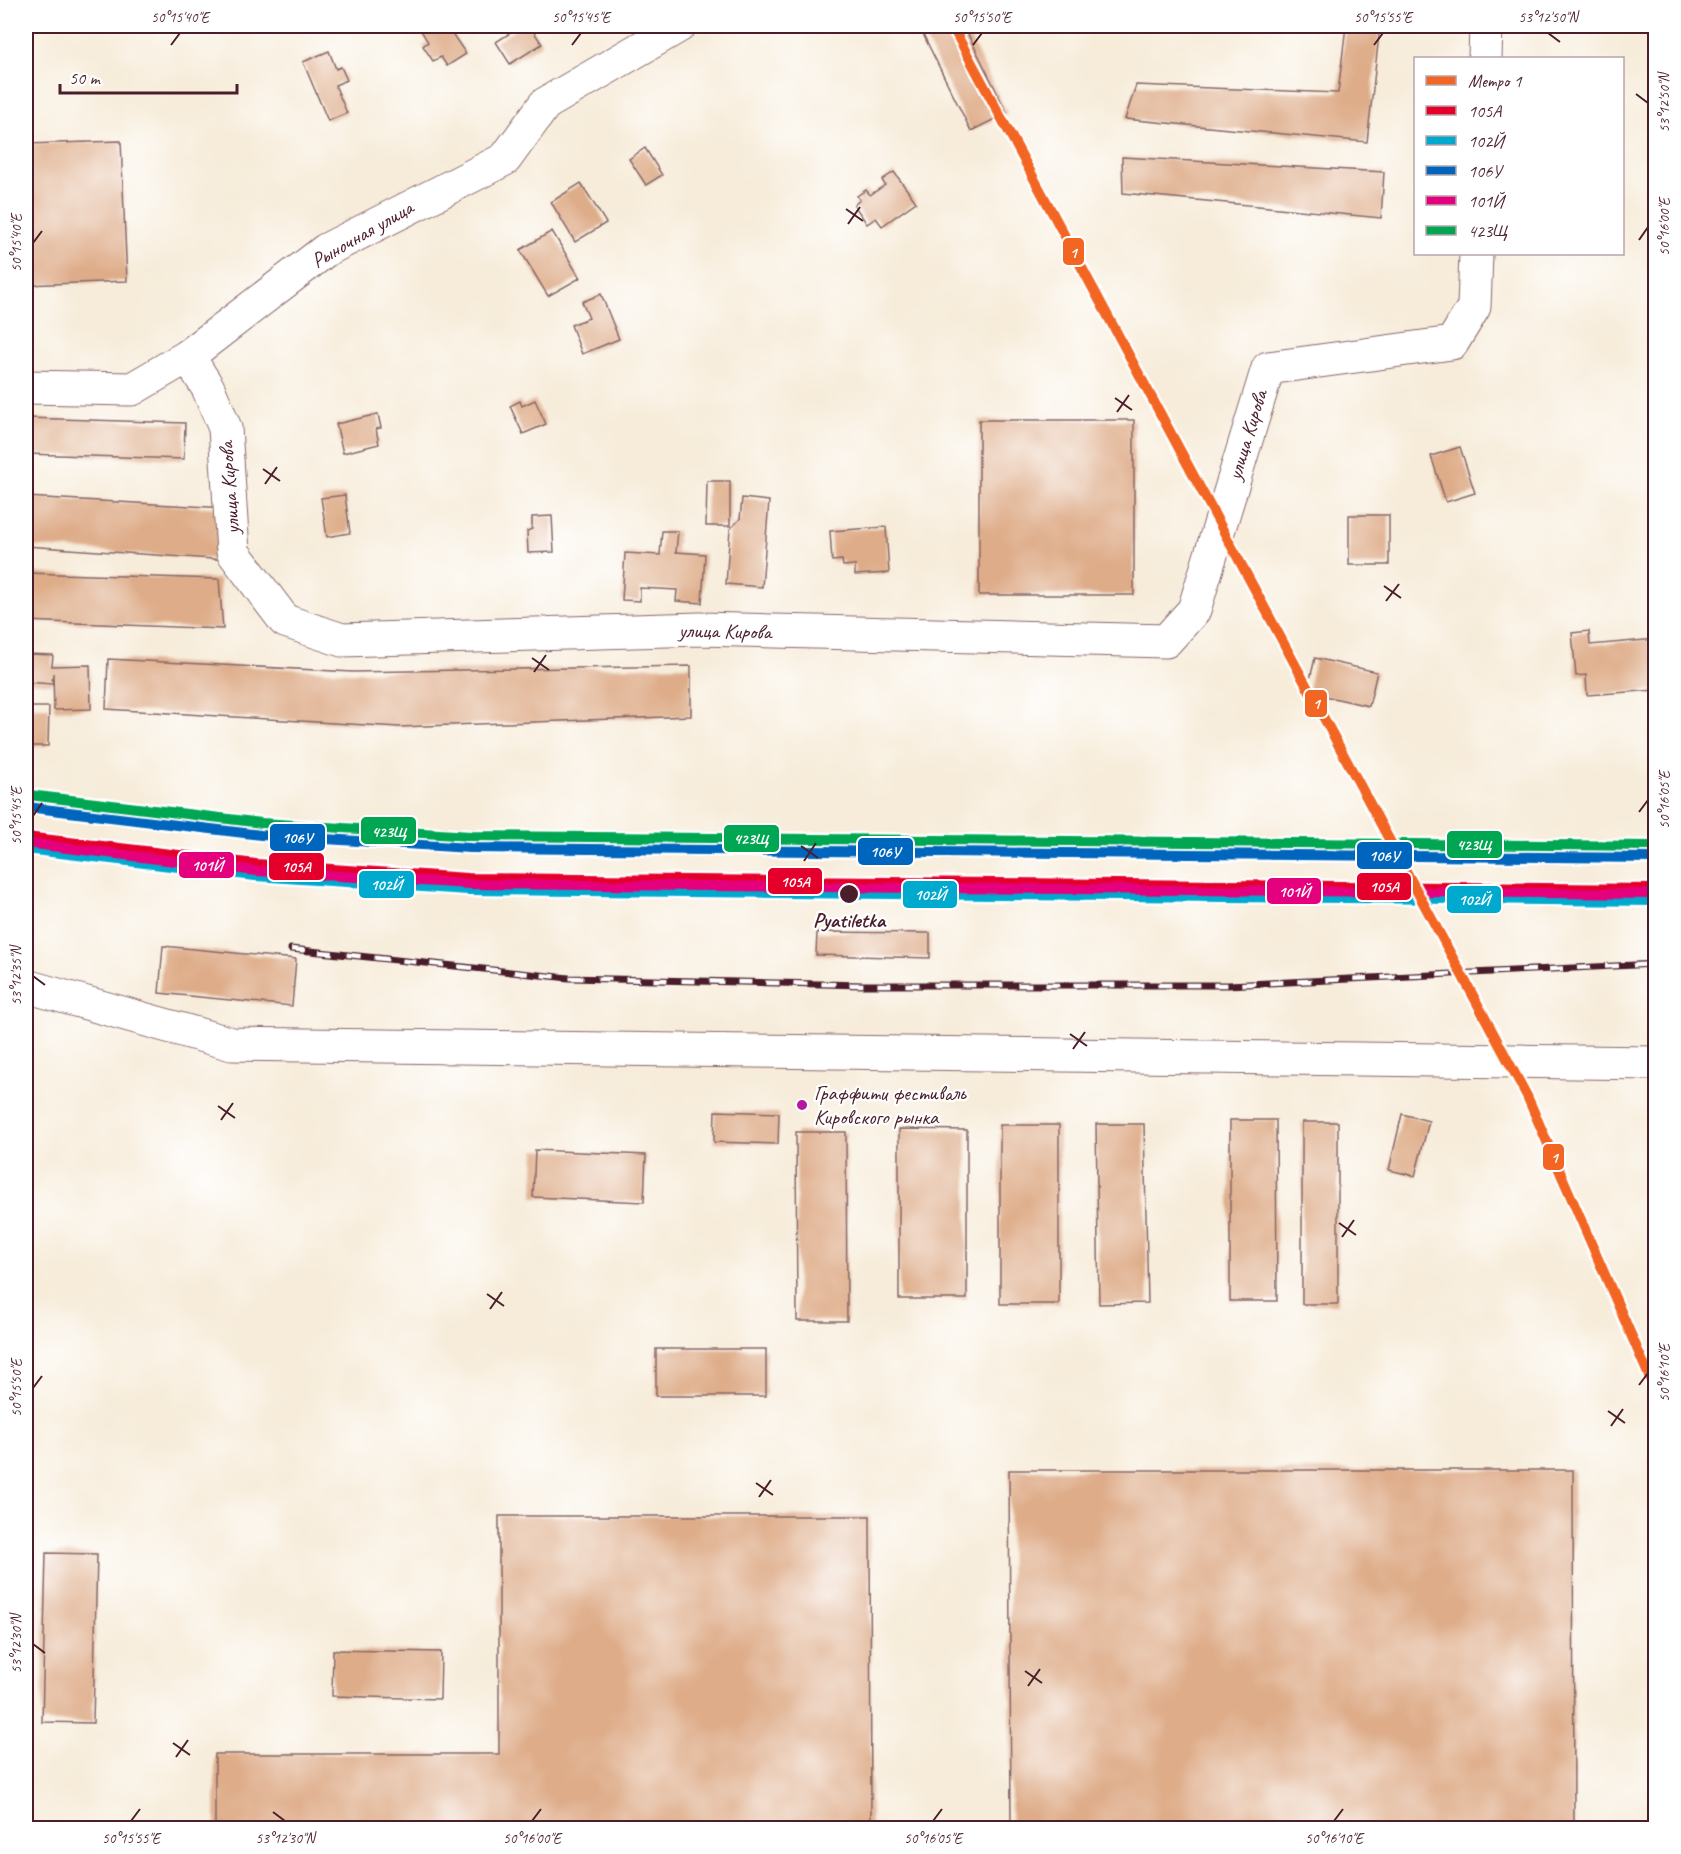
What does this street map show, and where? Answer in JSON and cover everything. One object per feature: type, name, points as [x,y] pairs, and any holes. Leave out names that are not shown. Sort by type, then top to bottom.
[{"type":"street","name":"Рыночная улица","points":[[26,387],[132,389],[188,356],[326,250],[505,159],[545,104],[679,26]]},
{"type":"street","points":[[1485,57],[1486,26]]},
{"type":"street","name":"улица Кирова","points":[[188,356],[208,388],[225,428],[233,552],[285,621],[342,640],[700,630],[1166,641],[1194,610],[1268,368],[1452,343],[1474,307],[1476,255]]},
{"type":"street","points":[[26,986],[232,1044],[1656,1062]]},
{"type":"building","points":[[425,26],[447,26],[466,54],[447,66],[441,57],[433,61],[423,46],[428,42],[420,29]]},
{"type":"building","points":[[521,26],[530,26],[542,44],[510,64],[496,42]]},
{"type":"building","points":[[919,26],[964,26],[1007,113],[971,131]]},
{"type":"building","points":[[1346,26],[1380,26],[1367,142],[1125,119],[1136,85],[1338,93]]},
{"type":"building","points":[[329,51],[336,69],[341,67],[347,80],[335,85],[347,113],[328,121],[303,62]]},
{"type":"building","points":[[121,141],[127,281],[26,285],[26,144]]},
{"type":"building","points":[[645,148],[662,175],[646,185],[629,159]]},
{"type":"building","points":[[1122,157],[1384,172],[1381,218],[1123,193]]},
{"type":"building","points":[[894,172],[916,202],[882,226],[876,218],[867,224],[854,205],[860,200],[857,196],[866,190],[870,195],[885,185],[882,180]]},
{"type":"building","points":[[581,183],[606,223],[575,242],[551,202]]},
{"type":"building","points":[[552,231],[580,278],[548,296],[520,250]]},
{"type":"building","points":[[601,294],[619,339],[582,354],[571,325],[589,318],[582,302]]},
{"type":"building","points":[[535,400],[546,424],[523,434],[510,406],[520,401],[522,406]]},
{"type":"building","points":[[378,414],[381,428],[376,429],[379,444],[343,453],[336,424]]},
{"type":"building","points":[[26,418],[185,423],[184,459],[26,454]]},
{"type":"building","points":[[979,420],[1134,420],[1134,595],[979,595]]},
{"type":"building","points":[[1460,447],[1475,493],[1446,502],[1431,456]]},
{"type":"building","points":[[707,481],[730,481],[730,526],[706,526]]},
{"type":"building","points":[[345,495],[350,533],[327,537],[321,498]]},
{"type":"building","points":[[26,497],[227,508],[227,560],[26,546]]},
{"type":"building","points":[[742,498],[769,501],[762,587],[726,584],[730,529],[740,519]]},
{"type":"building","points":[[1349,515],[1389,515],[1389,565],[1349,565]]},
{"type":"building","points":[[552,516],[554,552],[528,553],[527,531],[532,529],[532,517]]},
{"type":"building","points":[[886,527],[889,573],[855,575],[855,565],[843,566],[842,560],[832,561],[830,531]]},
{"type":"building","points":[[662,531],[678,531],[676,552],[705,554],[702,603],[676,601],[677,590],[640,588],[640,601],[622,600],[625,553],[660,555]]},
{"type":"building","points":[[26,573],[219,579],[223,629],[26,621]]},
{"type":"building","points":[[1589,631],[1590,645],[1656,639],[1656,690],[1587,695],[1586,675],[1576,676],[1572,633]]},
{"type":"building","points":[[26,654],[53,655],[52,666],[90,665],[91,709],[54,710],[53,673],[52,684],[26,682]]},
{"type":"building","points":[[1315,658],[1377,672],[1369,706],[1307,692]]},
{"type":"building","points":[[108,659],[353,672],[691,666],[691,716],[399,727],[106,709]]},
{"type":"building","points":[[26,707],[49,707],[48,746],[26,746]]},
{"type":"building","points":[[817,932],[930,933],[930,958],[816,955]]},
{"type":"building","points":[[163,946],[296,959],[292,1006],[159,993]]},
{"type":"building","points":[[715,1111],[779,1113],[778,1144],[714,1142]]},
{"type":"building","points":[[1402,1114],[1429,1121],[1415,1176],[1389,1170]]},
{"type":"building","points":[[1230,1120],[1276,1120],[1277,1301],[1230,1301]]},
{"type":"building","points":[[1302,1122],[1338,1122],[1338,1304],[1302,1304]]},
{"type":"building","points":[[1096,1124],[1144,1124],[1148,1303],[1099,1304]]},
{"type":"building","points":[[1000,1125],[1059,1125],[1059,1304],[1000,1304]]},
{"type":"building","points":[[899,1129],[967,1130],[967,1299],[899,1299]]},
{"type":"building","points":[[796,1132],[846,1132],[847,1321],[797,1321]]},
{"type":"building","points":[[535,1150],[646,1155],[644,1202],[533,1197]]},
{"type":"building","points":[[656,1349],[766,1349],[766,1396],[656,1396]]},
{"type":"building","points":[[1009,1470],[1573,1470],[1574,1828],[1011,1828]]},
{"type":"building","points":[[499,1516],[870,1516],[871,1828],[215,1828],[215,1754],[499,1754]]},
{"type":"building","points":[[46,1553],[97,1554],[93,1723],[42,1722]]},
{"type":"building","points":[[333,1650],[441,1652],[440,1699],[332,1696]]},
{"type":"railway","points":[[291,949],[569,978],[864,985],[1228,985],[1656,964]]},
{"type":"metro line","name":"1","points":[[952,26],[1527,1096],[1656,1392]]},
{"type":"transit line","name":"423Щ","points":[[29,795],[262,823],[471,836],[1656,846]]},
{"type":"transit line","name":"106У","points":[[27,807],[261,835],[470,848],[1656,858]]},
{"type":"transit line","name":"105А","points":[[26,837],[256,864],[468,878],[1656,889]]},
{"type":"transit line","name":"101Й","points":[[26,843],[257,871],[470,884],[1656,894]]},
{"type":"transit line","name":"102Й","points":[[26,849],[255,876],[468,890],[1656,901]]},
{"type":"place","name":"Pyatiletka","points":[[849,894]]},
{"type":"place","name":"Граффити фестиваль Кировского рынка","points":[[802,1105]]}]
